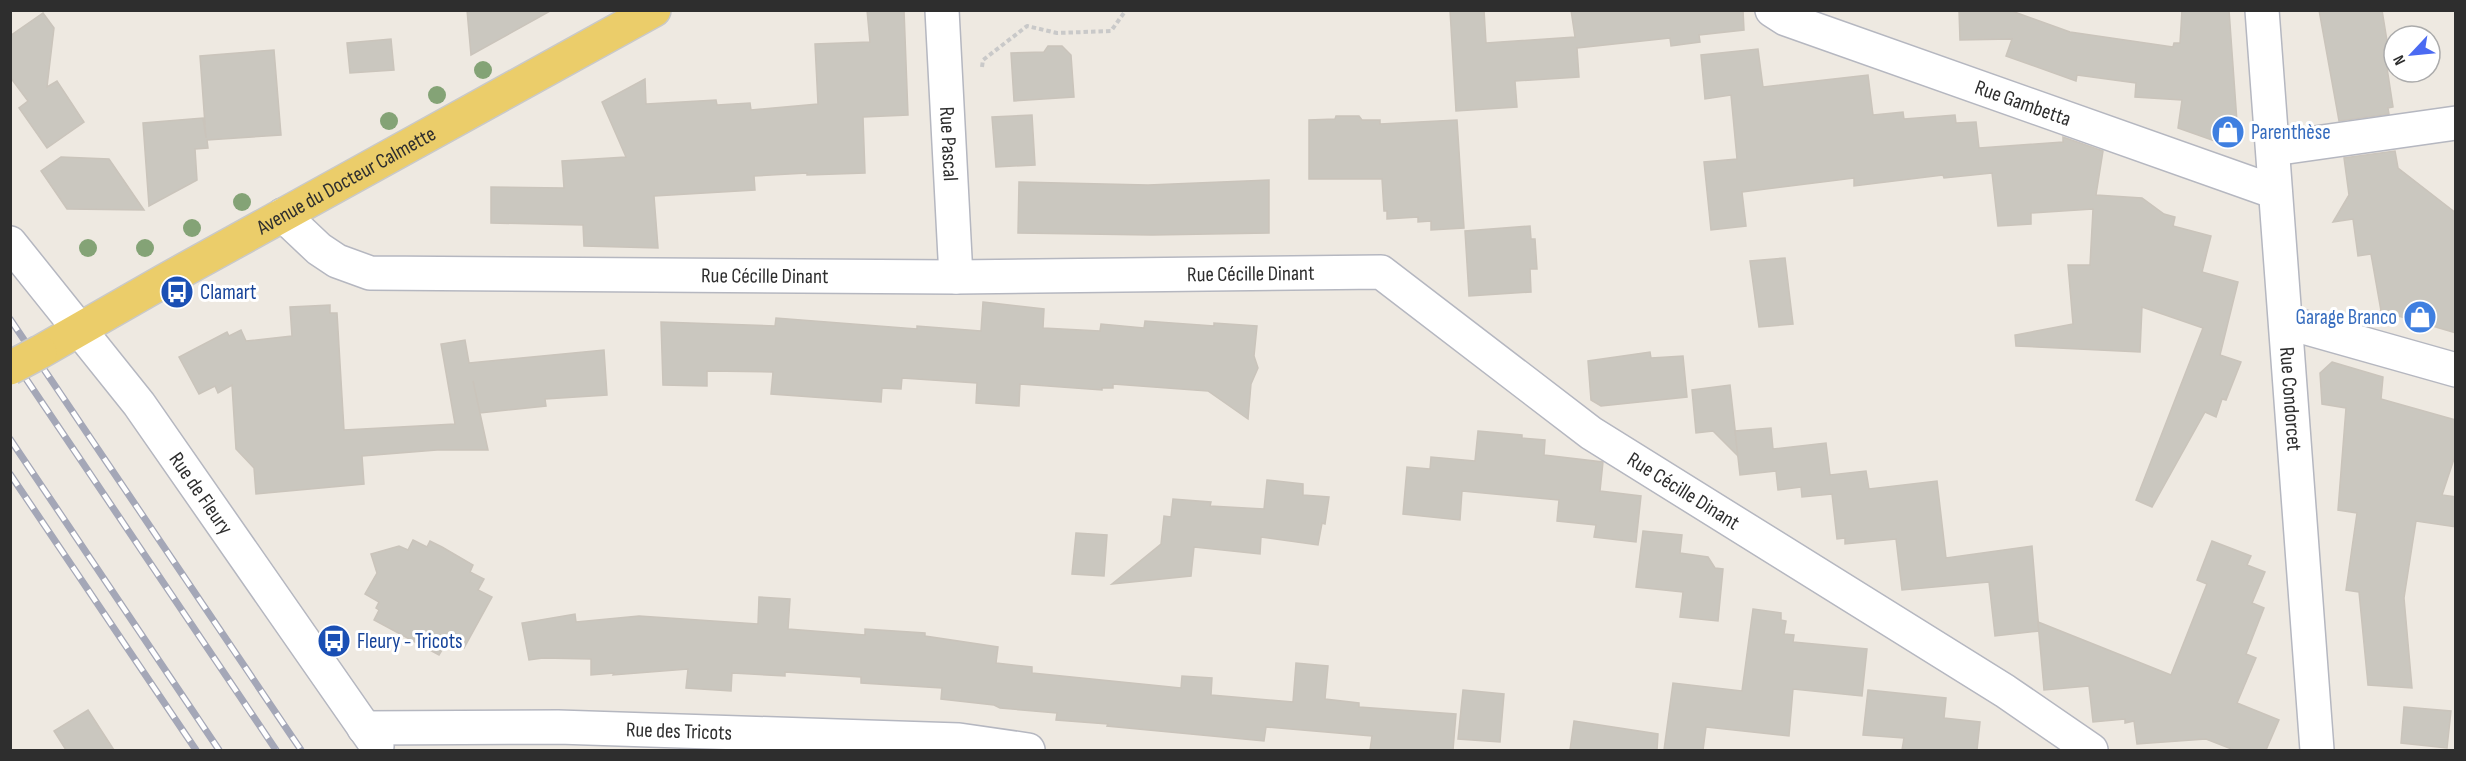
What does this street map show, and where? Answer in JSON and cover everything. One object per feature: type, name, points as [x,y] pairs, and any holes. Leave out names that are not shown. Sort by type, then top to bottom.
[{"type":"main road","name":"Avenue du Docteur Calmette","points":[[10,368],[654,10]]},
{"type":"street","name":"Rue Pascal","points":[[942,10],[956,278]]},
{"type":"street","name":"Rue Gambetta","points":[[1772,10],[1785,19],[2275,192]]},
{"type":"street","name":"Rue Condorcet","points":[[2262,10],[2318,750]]},
{"type":"street","points":[[2273,149],[2456,123]]},
{"type":"street","name":"Rue Cécille Dinant","points":[[283,215],[328,255],[337,261],[370,273],[956,278],[1381,272],[1591,433],[2005,691],[2091,750]]},
{"type":"street","name":"Rue de Fleury","points":[[10,243],[139,404],[372,739]]},
{"type":"street","points":[[2286,322],[2456,370]]},
{"type":"street","name":"Rue des Tricots","points":[[372,739],[558,727],[959,740],[1028,750]]},
{"type":"path","points":[[946,87],[979,85],[983,60],[1027,26],[1057,33],[1112,30],[1126,10]]},
{"type":"building","points":[[467,10],[552,10],[471,55]]},
{"type":"building","points":[[867,10],[904,10],[908,115],[863,117],[865,173],[754,176],[755,190],[654,196],[658,248],[584,246],[583,225],[491,223],[491,187],[564,188],[562,161],[626,157],[602,102],[645,79],[646,104],[716,100],[717,105],[750,103],[751,110],[818,104],[815,44],[870,42]]},
{"type":"building","points":[[1450,10],[1484,10],[1486,43],[1575,37],[1571,10],[1743,10],[1744,30],[1699,35],[1700,42],[1671,46],[1670,38],[1577,48],[1579,77],[1515,81],[1517,107],[1456,111]]},
{"type":"building","points":[[1959,10],[2009,10],[2070,32],[2173,47],[2174,43],[2180,43],[2182,10],[2229,10],[2238,136],[2226,145],[2178,128],[2182,100],[2135,97],[2136,83],[2077,75],[2076,81],[2006,56],[2012,39],[1960,40]]},
{"type":"building","points":[[2319,10],[2382,10],[2384,24],[2382,24],[2382,84],[2389,84],[2393,107],[2388,108],[2389,114],[2339,121]]},
{"type":"building","points":[[43,13],[54,28],[47,87],[57,81],[84,122],[47,148],[19,108],[28,101],[10,77],[10,36]]},
{"type":"building","points":[[391,39],[394,70],[350,73],[347,43]]},
{"type":"building","points":[[1048,46],[1062,46],[1071,55],[1074,97],[1014,101],[1011,53],[1044,52]]},
{"type":"building","points":[[1758,49],[1763,87],[1868,75],[1873,115],[1903,112],[1904,119],[1955,115],[1956,123],[1976,122],[1979,148],[2063,142],[2063,137],[2103,151],[2096,195],[2142,198],[2164,214],[2175,217],[2173,226],[2211,236],[2202,272],[2238,282],[2220,355],[2241,362],[2226,400],[2222,399],[2216,417],[2205,412],[2152,507],[2136,500],[2203,328],[2142,307],[2140,352],[2016,346],[2015,335],[2073,324],[2068,265],[2090,265],[2093,209],[2031,213],[2031,224],[1998,226],[1992,173],[1944,178],[1943,175],[1854,186],[1854,178],[1742,192],[1746,226],[1711,230],[1704,162],[1737,159],[1731,95],[1705,99],[1701,55]]},
{"type":"building","points":[[274,50],[281,135],[207,140],[208,148],[195,149],[197,180],[149,206],[143,123],[203,118],[206,138],[200,56]]},
{"type":"building","points":[[1032,115],[1035,165],[996,167],[992,117]]},
{"type":"building","points":[[1336,116],[1359,116],[1362,120],[1380,120],[1380,124],[1457,120],[1464,228],[1431,230],[1431,221],[1418,222],[1418,217],[1387,219],[1387,211],[1384,211],[1382,179],[1309,179],[1309,120],[1335,119]]},
{"type":"building","points":[[2395,151],[2398,168],[2456,213],[2456,333],[2381,311],[2371,254],[2358,256],[2353,219],[2333,222],[2349,195],[2344,158]]},
{"type":"building","points":[[61,157],[109,159],[144,210],[67,209],[41,171]]},
{"type":"building","points":[[1269,180],[1269,233],[1152,235],[1018,233],[1019,182],[1148,185]]},
{"type":"building","points":[[1530,226],[1531,239],[1535,239],[1537,269],[1530,269],[1531,292],[1469,296],[1465,231]]},
{"type":"building","points":[[1785,258],[1793,324],[1759,327],[1750,261]]},
{"type":"building","points":[[983,302],[1044,309],[1043,328],[1100,331],[1101,324],[1144,328],[1145,321],[1214,326],[1214,323],[1257,326],[1254,356],[1258,368],[1251,384],[1248,419],[1208,391],[1113,384],[1113,388],[1102,388],[1102,390],[1020,384],[1019,406],[976,403],[977,383],[902,378],[901,389],[882,388],[881,402],[771,394],[773,372],[707,371],[707,386],[663,385],[661,322],[775,326],[776,318],[917,329],[917,326],[981,331]]},
{"type":"building","points":[[330,305],[330,313],[337,313],[344,430],[455,424],[441,344],[465,340],[469,363],[604,350],[607,395],[545,399],[546,406],[480,413],[473,381],[488,450],[437,450],[362,456],[364,484],[256,494],[254,468],[236,449],[232,385],[218,393],[215,386],[199,394],[179,357],[227,332],[229,336],[241,330],[246,341],[292,336],[290,307]]},
{"type":"building","points":[[1650,352],[1651,358],[1683,356],[1687,397],[1601,406],[1591,400],[1588,361]]},
{"type":"building","points":[[2332,362],[2383,377],[2381,399],[2456,420],[2456,453],[2442,495],[2456,497],[2456,527],[2416,521],[2404,598],[2412,688],[2368,685],[2359,592],[2346,590],[2357,513],[2338,510],[2346,408],[2322,404],[2320,373]]},
{"type":"building","points":[[1730,385],[1738,456],[1713,431],[1696,433],[1692,390]]},
{"type":"building","points":[[1771,428],[1773,449],[1826,443],[1830,475],[1866,471],[1869,489],[1937,481],[1946,558],[2032,546],[2039,631],[1995,636],[1989,582],[1902,590],[1896,539],[1845,544],[1845,538],[1837,539],[1832,494],[1802,497],[1801,487],[1778,490],[1776,471],[1740,475],[1735,431]]},
{"type":"building","points":[[1478,431],[1522,435],[1522,438],[1545,440],[1544,455],[1603,462],[1600,491],[1641,496],[1636,542],[1594,537],[1596,525],[1557,521],[1559,500],[1462,491],[1460,520],[1403,514],[1407,467],[1430,469],[1431,457],[1475,461]]},
{"type":"building","points":[[1267,480],[1303,484],[1303,495],[1329,497],[1325,524],[1322,523],[1318,545],[1261,537],[1260,554],[1194,547],[1191,576],[1112,584],[1161,544],[1164,516],[1171,517],[1173,499],[1211,502],[1210,506],[1264,509]]},
{"type":"building","points":[[1643,531],[1682,535],[1680,553],[1708,557],[1715,568],[1723,569],[1718,621],[1680,617],[1683,592],[1636,587]]},
{"type":"building","points":[[1076,533],[1107,535],[1104,576],[1072,574]]},
{"type":"building","points":[[413,540],[427,547],[430,541],[442,547],[473,565],[470,572],[484,579],[478,590],[492,597],[464,648],[450,641],[439,655],[374,620],[379,610],[376,608],[379,602],[365,594],[377,573],[371,554],[399,546],[408,550]]},
{"type":"building","points":[[2212,541],[2251,556],[2247,565],[2265,572],[2252,603],[2264,608],[2246,654],[2256,658],[2237,703],[2279,720],[2266,750],[2234,750],[2206,739],[2137,744],[2134,721],[2125,723],[2125,719],[2093,722],[2089,686],[2044,690],[2038,622],[2171,675],[2207,584],[2197,580]]},
{"type":"building","points":[[759,597],[790,599],[788,629],[865,635],[865,629],[925,633],[925,636],[998,647],[996,663],[1032,667],[1032,673],[1181,688],[1182,676],[1212,678],[1211,695],[1293,702],[1296,663],[1328,666],[1325,699],[1359,703],[1359,707],[1456,714],[1453,750],[1370,750],[1372,736],[1266,727],[1264,741],[1056,720],[1057,713],[1000,708],[994,705],[941,699],[942,688],[861,683],[861,677],[785,672],[785,676],[732,673],[731,691],[686,688],[688,669],[591,675],[591,659],[529,660],[522,623],[575,614],[576,622],[639,616],[758,624]]},
{"type":"building","points":[[1753,609],[1781,613],[1781,620],[1786,621],[1784,634],[1794,635],[1793,642],[1867,649],[1862,696],[1793,689],[1789,736],[1706,727],[1703,750],[1664,750],[1673,683],[1742,691]]},
{"type":"building","points":[[1463,690],[1504,694],[1500,742],[1458,739]]},
{"type":"building","points":[[1868,690],[1946,698],[1944,718],[1980,722],[1977,750],[1902,750],[1904,738],[1863,735]]},
{"type":"building","points":[[2404,707],[2451,711],[2447,748],[2401,743]]},
{"type":"building","points":[[88,710],[114,750],[66,750],[54,731]]},
{"type":"building","points":[[1574,721],[1658,734],[1657,750],[1570,750]]},
{"type":"railway","points":[[10,319],[301,750]]},
{"type":"railway","points":[[10,355],[276,750]]},
{"type":"railway","points":[[10,439],[219,750]]},
{"type":"railway","points":[[10,474],[196,750]]},
{"type":"place","name":"Parenthèse","points":[[2228,132]]},
{"type":"place","name":"Clamart","points":[[177,292]]},
{"type":"place","name":"Garage Branco","points":[[2420,317]]},
{"type":"place","name":"Fleury - Tricots","points":[[334,641]]}]
